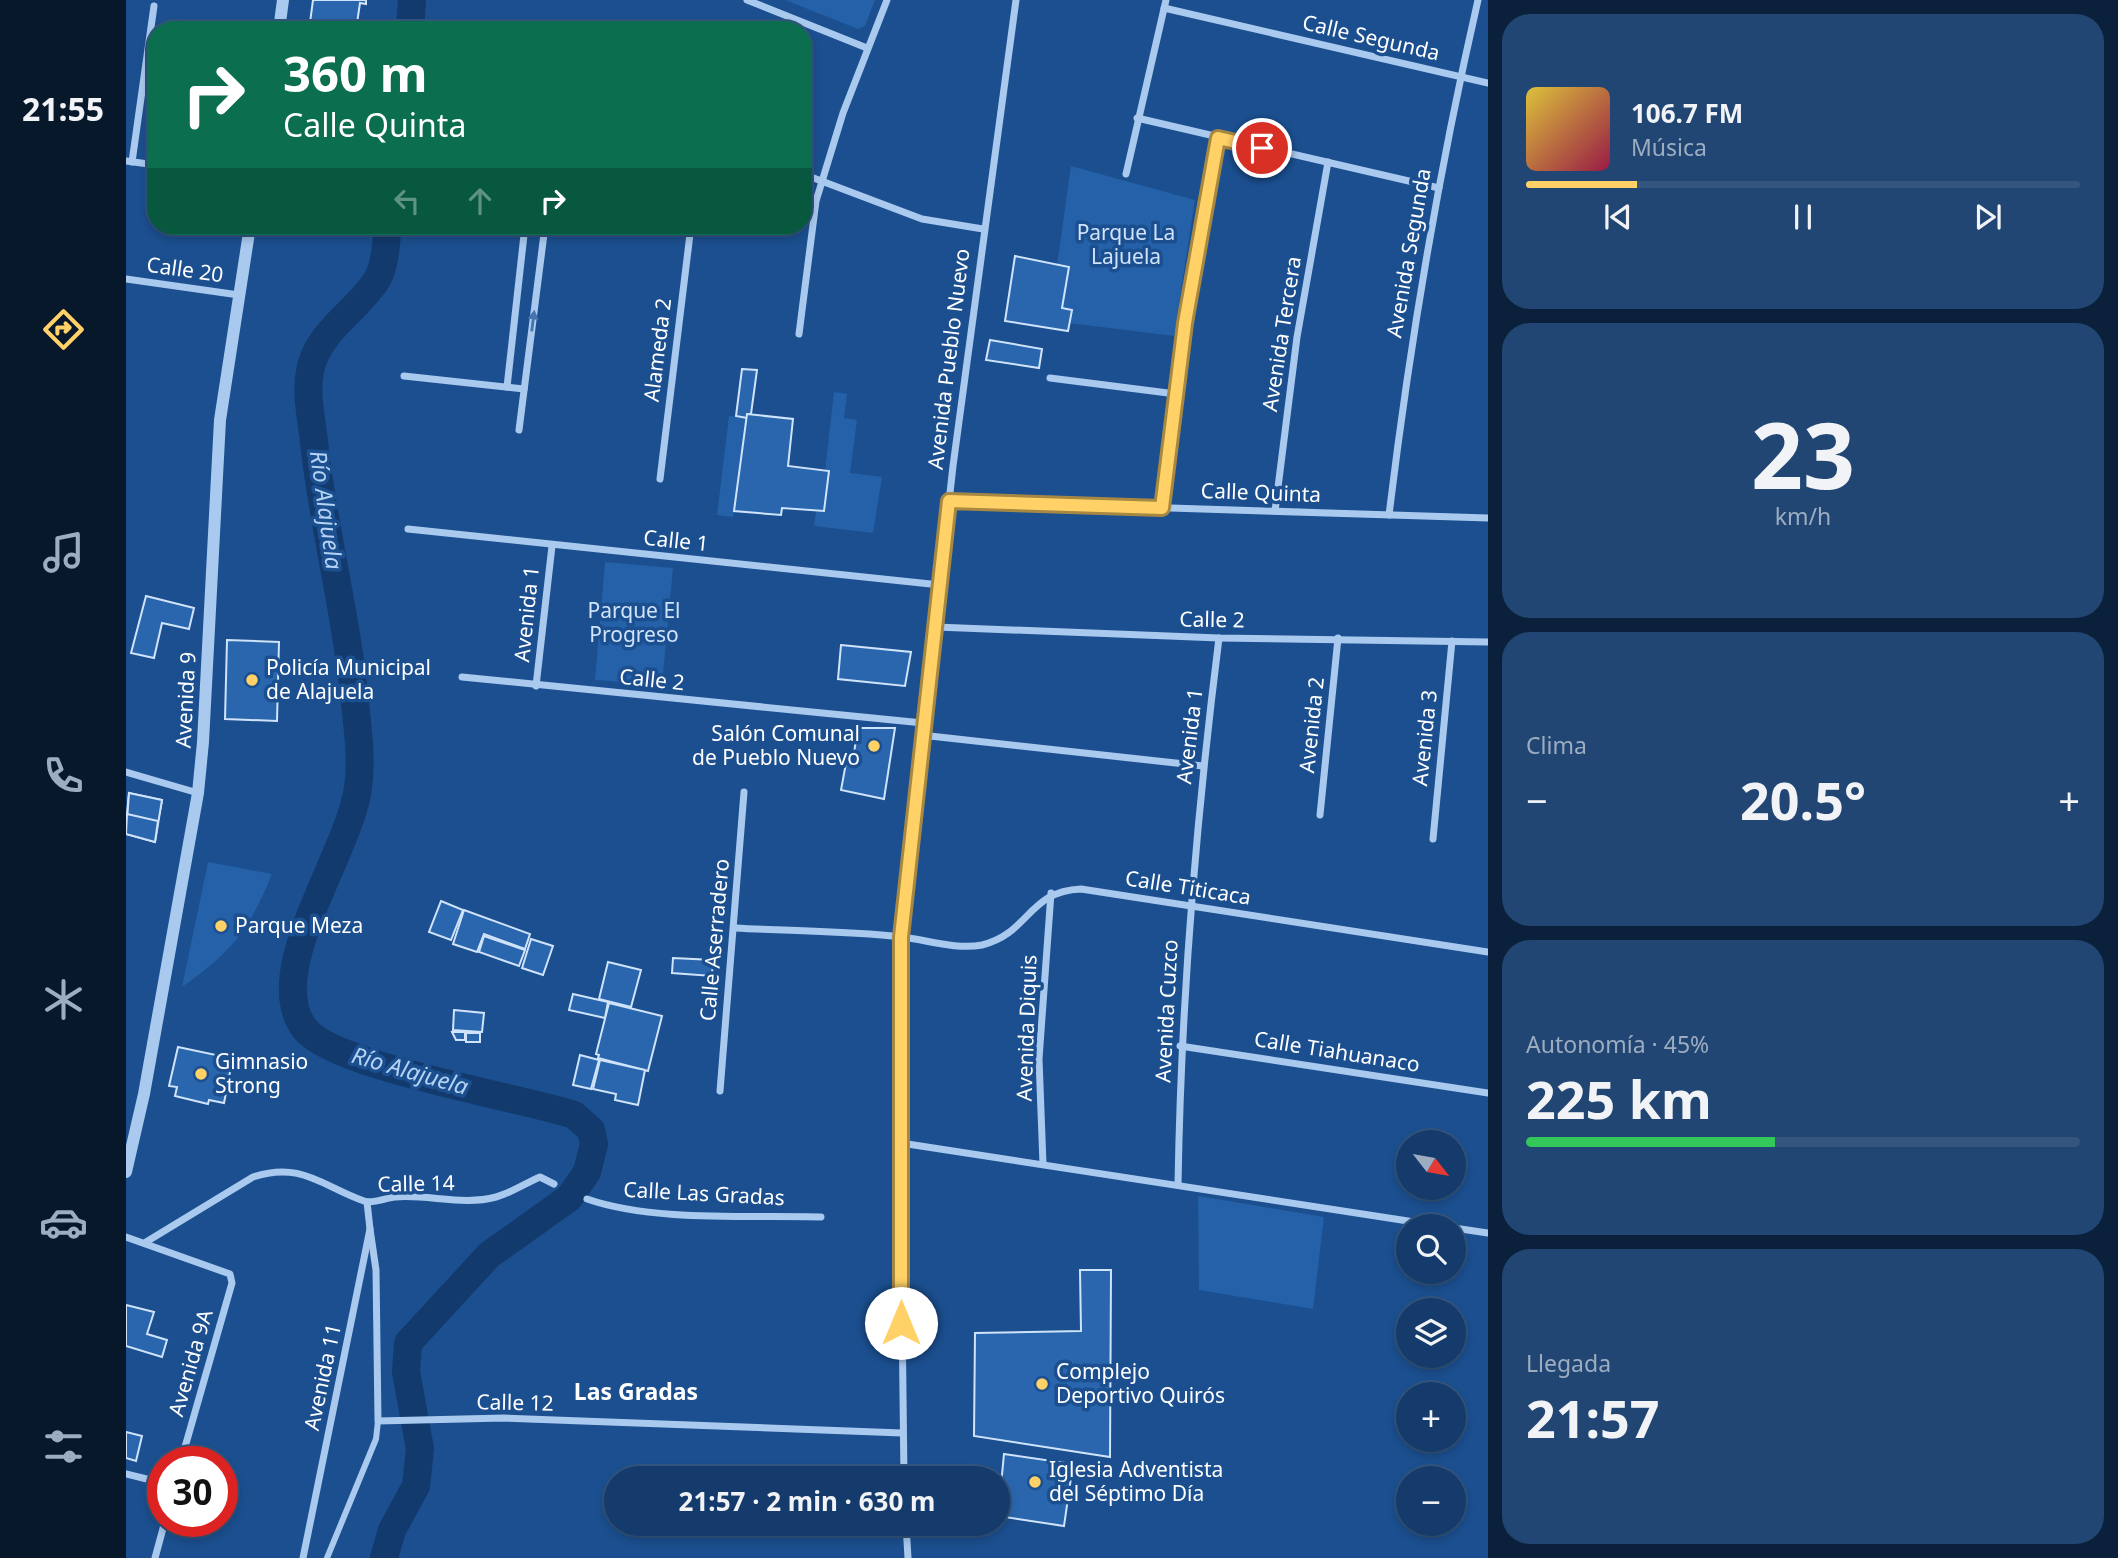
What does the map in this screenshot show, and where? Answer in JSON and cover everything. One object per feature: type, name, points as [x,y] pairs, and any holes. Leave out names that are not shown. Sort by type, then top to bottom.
[{"type":"street","points":[[280,21],[283,0]]},
{"type":"street","points":[[747,0],[800,21]]},
{"type":"street","points":[[812,232],[816,201],[843,113],[887,0]]},
{"type":"street","name":"Avenida Pueblo Nuevo","points":[[903,1466],[901,937],[949,501],[983,229],[1016,0]]},
{"type":"street","name":"Avenida Segunda","points":[[1389,515],[1409,353],[1460,77],[1478,0]]},
{"type":"street","points":[[1126,174],[1165,4]]},
{"type":"street","name":"Calle Segunda","points":[[1165,4],[1488,83]]},
{"type":"street","points":[[153,21],[154,6]]},
{"type":"street","points":[[812,26],[867,48]]},
{"type":"street","points":[[147,72],[129,162],[147,164]]},
{"type":"street","points":[[1137,118],[1439,188]]},
{"type":"street","points":[[1162,508],[1176,394],[1218,138]]},
{"type":"street","name":"Avenida Tercera","points":[[1275,511],[1297,337],[1328,162]]},
{"type":"street","points":[[812,177],[922,219],[983,229]]},
{"type":"street","name":"Avenida 9","points":[[126,1171],[144,1094],[198,793],[220,420],[249,235]]},
{"type":"street","points":[[507,387],[524,235]]},
{"type":"street","points":[[519,430],[544,235]]},
{"type":"street","name":"Alameda 2","points":[[660,479],[690,235]]},
{"type":"street","points":[[799,334],[812,235]]},
{"type":"street","name":"Calle 20","points":[[126,279],[239,295]]},
{"type":"street","points":[[404,376],[524,389]]},
{"type":"street","points":[[1049,379],[1176,394]]},
{"type":"street","name":"Calle Quinta","points":[[949,501],[1488,518]]},
{"type":"street","name":"Calle 1","points":[[408,529],[940,585]]},
{"type":"street","name":"Avenida 1","points":[[537,686],[552,546]]},
{"type":"street","name":"Calle 2","points":[[936,627],[1219,638],[1488,642]]},
{"type":"street","name":"Avenida 1","points":[[1196,839],[1219,638]]},
{"type":"street","name":"Avenida 2","points":[[1320,815],[1338,638]]},
{"type":"street","name":"Avenida 3","points":[[1433,839],[1452,641]]},
{"type":"street","name":"Calle 2","points":[[461,677],[923,723]]},
{"type":"street","points":[[922,735],[1203,766]]},
{"type":"street","points":[[126,772],[198,793]]},
{"type":"street","name":"Calle Aserradero","points":[[720,1091],[744,792]]},
{"type":"street","name":"Avenida Cuzco","points":[[1178,1185],[1180,1046],[1196,839]]},
{"type":"street","name":"Calle Titicaca","points":[[1051,893],[1081,889],[1488,952]]},
{"type":"street","points":[[735,928],[901,937],[980,945],[1001,938],[1019,925],[1051,893]]},
{"type":"street","name":"Avenida Diquis","points":[[1043,1164],[1039,1059],[1051,893]]},
{"type":"street","name":"Calle Tiahuanaco","points":[[1180,1046],[1488,1093]]},
{"type":"street","points":[[901,1143],[1396,1219]]},
{"type":"street","name":"Calle 14","points":[[146,1242],[253,1177],[269,1172],[285,1171],[316,1178],[367,1202],[396,1197],[471,1200],[498,1197],[540,1177],[554,1184]]},
{"type":"street","name":"Calle Las Gradas","points":[[587,1199],[609,1207],[684,1213],[821,1217]]},
{"type":"street","name":"Avenida 11","points":[[303,1558],[370,1229],[367,1202]]},
{"type":"street","points":[[327,1558],[376,1439],[376,1270],[370,1229]]},
{"type":"street","points":[[1466,1230],[1488,1233]]},
{"type":"street","points":[[126,1237],[146,1242]]},
{"type":"street","name":"Avenida 9A","points":[[146,1242],[161,1252],[230,1274],[232,1283],[185,1446]]},
{"type":"street","name":"Calle 12","points":[[378,1421],[504,1418],[902,1433]]},
{"type":"street","points":[[126,1474],[147,1479]]},
{"type":"street","points":[[907,1536],[908,1558]]},
{"type":"street","points":[[155,1558],[160,1537]]},
{"type":"green space","points":[[785,0],[875,0],[865,26],[858,29]]},
{"type":"green space","name":"Parque La Lajuela","points":[[1071,166],[1195,200],[1174,336],[1069,323],[1072,310],[1062,308],[1069,268],[1057,265]]},
{"type":"green space","points":[[834,392],[847,394],[844,418],[857,420],[850,473],[882,477],[873,533],[814,526],[816,511],[824,511],[829,471],[825,471]]},
{"type":"green space","points":[[729,416],[747,418],[733,517],[717,515]]},
{"type":"green space","name":"Parque El Progreso","points":[[605,562],[673,568],[662,685],[595,680]]},
{"type":"green space","name":"Parque Meza","points":[[208,862],[272,874],[255,911],[237,939],[214,962],[182,987]]},
{"type":"green space","points":[[1198,1196],[1324,1217],[1313,1309],[1199,1290]]},
{"type":"building","points":[[313,0],[366,0],[366,4],[360,3],[357,21],[310,21]]},
{"type":"building","points":[[1015,256],[1069,267],[1062,308],[1072,310],[1068,331],[1005,321]]},
{"type":"building","points":[[990,340],[1042,349],[1039,368],[986,360]]},
{"type":"building","points":[[742,369],[757,370],[751,414],[747,414],[747,418],[736,416]]},
{"type":"building","points":[[747,414],[793,419],[788,466],[829,471],[824,511],[782,508],[781,515],[734,511]]},
{"type":"building","points":[[146,596],[194,608],[189,629],[162,623],[154,658],[131,653]]},
{"type":"building","name":"Policía Municipal de Alajuela","points":[[227,640],[279,642],[277,721],[225,719]]},
{"type":"building","points":[[841,645],[911,652],[905,686],[838,679]]},
{"type":"building","name":"Salón Comunal de Pueblo Nuevo","points":[[858,728],[895,728],[884,799],[841,790],[846,763],[852,765]]},
{"type":"building","points":[[129,793],[162,800],[158,821],[127,814]]},
{"type":"building","points":[[129,793],[162,800],[155,842],[126,834]]},
{"type":"building","points":[[127,814],[158,821],[155,842],[126,834]]},
{"type":"building","points":[[441,901],[463,910],[451,940],[429,932]]},
{"type":"building","points":[[464,910],[530,934],[525,949],[484,934],[477,952],[453,944]]},
{"type":"building","points":[[484,936],[525,950],[519,966],[479,952]]},
{"type":"building","points":[[531,939],[553,946],[543,975],[522,968]]},
{"type":"building","points":[[673,958],[713,960],[712,976],[672,973]]},
{"type":"building","points":[[608,962],[641,970],[631,1007],[599,999]]},
{"type":"building","points":[[573,994],[608,1002],[605,1018],[569,1010]]},
{"type":"building","points":[[609,1003],[662,1016],[648,1071],[598,1058],[599,1055],[596,1054]]},
{"type":"building","points":[[454,1010],[484,1013],[482,1032],[453,1030]]},
{"type":"building","points":[[452,1032],[465,1032],[465,1040],[456,1040]]},
{"type":"building","points":[[466,1033],[480,1033],[480,1042],[466,1042]]},
{"type":"building","name":"Gimnasio Strong","points":[[178,1047],[216,1055],[216,1059],[232,1062],[224,1103],[209,1100],[208,1104],[175,1096],[177,1087],[169,1086]]},
{"type":"building","points":[[580,1055],[599,1060],[591,1089],[573,1085]]},
{"type":"building","points":[[600,1060],[645,1070],[638,1105],[615,1100],[616,1094],[593,1089]]},
{"type":"building","name":"Complejo Deportivo Quirós","points":[[1080,1270],[1111,1270],[1110,1457],[974,1436],[975,1333],[1081,1331]]},
{"type":"building","points":[[126,1305],[154,1312],[147,1334],[167,1340],[162,1357],[126,1346]]},
{"type":"building","points":[[126,1432],[142,1436],[136,1461],[126,1458]]},
{"type":"building","name":"Iglesia Adventista del Séptimo Día","points":[[1004,1454],[1073,1464],[1064,1526],[1010,1518],[1010,1466],[1003,1466]]},
{"type":"waterway","name":"Río Alajuela","points":[[411,21],[412,0]]},
{"type":"waterway","name":"Río Alajuela","points":[[384,1558],[392,1530],[416,1486],[420,1449],[406,1372],[408,1343],[489,1255],[569,1198],[587,1172],[594,1144],[591,1130],[574,1115],[430,1080],[352,1056],[323,1043],[305,1029],[294,1005],[293,977],[300,946],[351,815],[360,767],[351,671],[319,482],[310,411],[310,371],[320,345],[379,276],[387,235]]},
{"type":"place","name":"Policía Municipal de Alajuela","points":[[252,680]]},
{"type":"place","name":"Salón Comunal de Pueblo Nuevo","points":[[874,746]]},
{"type":"place","name":"Parque Meza","points":[[221,926]]},
{"type":"place","name":"Gimnasio Strong","points":[[201,1074]]},
{"type":"place","name":"Complejo Deportivo Quirós","points":[[1042,1384]]},
{"type":"place","name":"Iglesia Adventista del Séptimo Día","points":[[1035,1482]]},
{"type":"district","name":"Las Gradas","points":[[636,1392]]},
{"type":"route","points":[[901,1323],[901,937],[949,501],[1162,508],[1185,323],[1218,138],[1262,148]]}]
